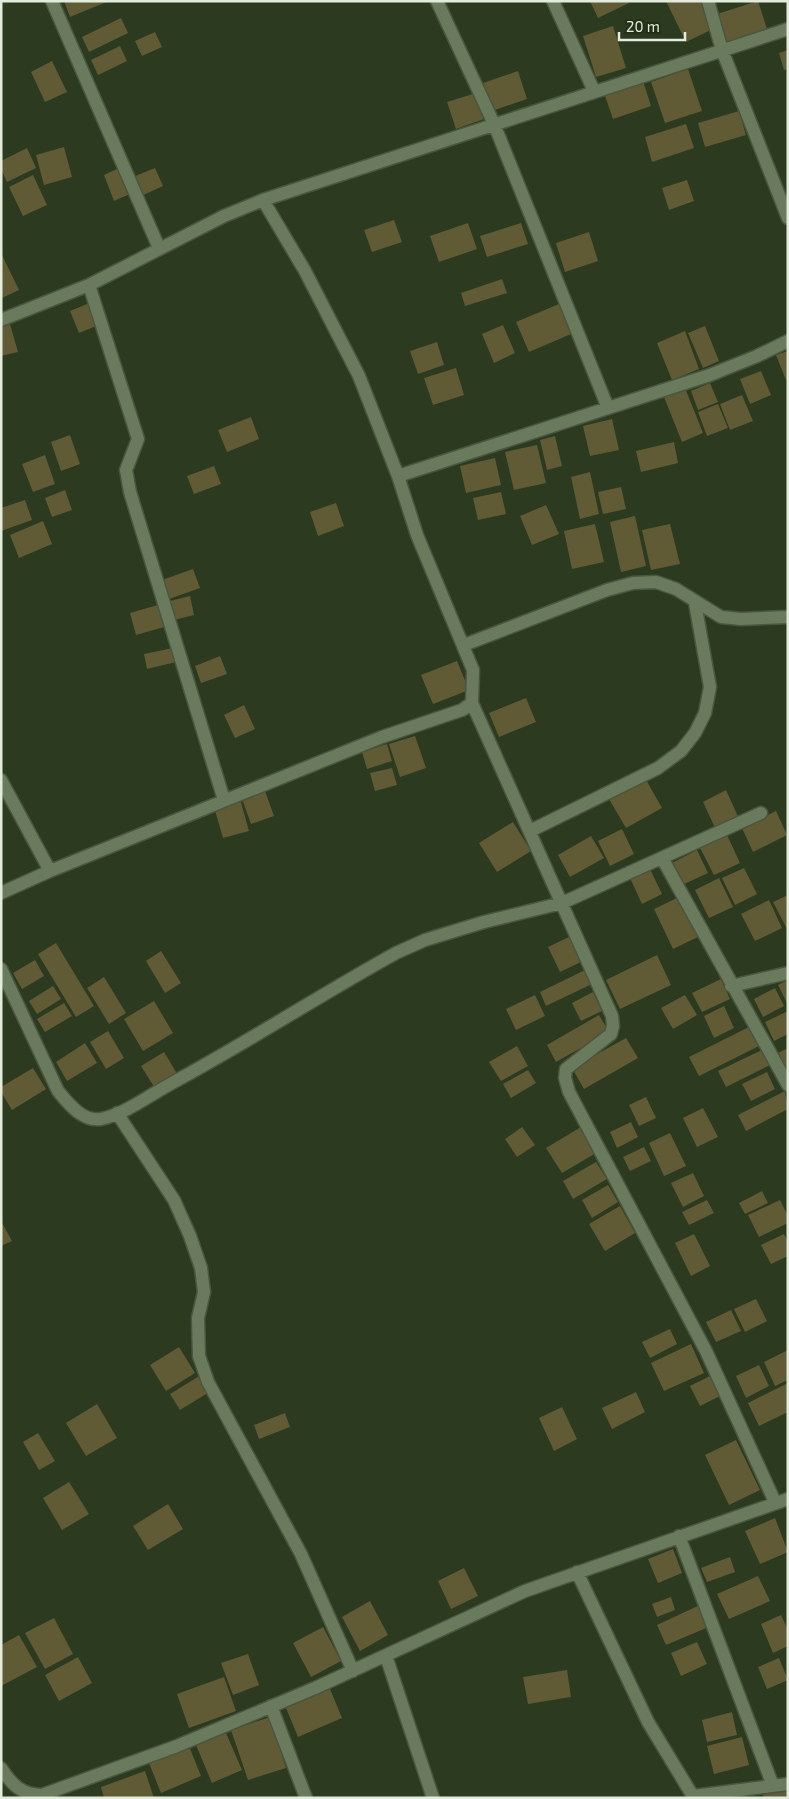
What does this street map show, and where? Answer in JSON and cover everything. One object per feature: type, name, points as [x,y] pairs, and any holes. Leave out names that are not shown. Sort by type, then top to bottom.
[{"type":"street","points":[[52,1],[159,248]]},
{"type":"street","points":[[437,1],[494,124],[608,408]]},
{"type":"street","points":[[553,1],[594,91]]},
{"type":"street","points":[[708,1],[722,50],[788,218]]},
{"type":"street","points":[[1,320],[89,284],[224,216],[263,200],[788,29]]},
{"type":"street","points":[[1,1768],[17,1788],[29,1795],[42,1795],[177,1746],[353,1671],[525,1592],[781,1500],[706,1351],[569,1092],[565,1078],[566,1069],[575,1060],[611,1034],[613,1026],[607,1000],[472,703],[473,670],[417,535],[398,476],[359,376],[304,270],[263,200]]},
{"type":"street","points":[[89,284],[137,434],[135,450],[126,470],[130,492],[224,800]]},
{"type":"street","points":[[398,476],[710,375],[788,341]]},
{"type":"street","points":[[464,645],[607,590],[633,583],[656,582],[676,589],[695,603],[721,617],[741,620],[788,617]]},
{"type":"street","points":[[530,831],[658,768],[681,750],[695,733],[706,712],[710,687],[695,603]]},
{"type":"street","points":[[1,893],[224,800],[382,737],[462,710],[472,703]]},
{"type":"street","points":[[1,780],[50,871]]},
{"type":"street","points":[[1,969],[58,1091],[84,1116],[99,1119],[117,1113],[195,1070],[396,953],[425,940],[484,922],[562,903],[761,813]]},
{"type":"street","points":[[662,858],[731,986],[788,1085]]},
{"type":"street","points":[[731,986],[788,973]]},
{"type":"street","points":[[117,1113],[174,1200],[190,1236],[200,1268],[204,1292],[198,1318],[199,1356],[208,1382],[301,1554],[353,1671]]},
{"type":"street","points":[[679,1536],[773,1786]]},
{"type":"street","points":[[577,1572],[648,1722],[694,1797],[788,1784]]},
{"type":"street","points":[[386,1656],[433,1798]]},
{"type":"street","points":[[271,1706],[306,1798]]},
{"type":"building","points":[[64,1],[109,1],[70,17]]},
{"type":"building","points":[[590,1],[628,1],[629,3],[598,18]]},
{"type":"building","points":[[666,1],[700,1],[713,29],[686,42]]},
{"type":"building","points":[[758,1],[767,29],[727,42],[717,14]]},
{"type":"building","points":[[121,18],[128,33],[89,52],[82,37]]},
{"type":"building","points":[[613,26],[626,68],[596,77],[583,36]]},
{"type":"building","points":[[155,32],[162,47],[142,56],[135,41]]},
{"type":"building","points":[[120,46],[127,61],[98,75],[91,60]]},
{"type":"building","points":[[788,50],[788,69],[784,70],[779,53]]},
{"type":"building","points":[[52,61],[67,92],[45,102],[31,72]]},
{"type":"building","points":[[688,69],[702,111],[665,123],[651,82]]},
{"type":"building","points":[[518,71],[527,99],[492,111],[483,83]]},
{"type":"building","points":[[643,81],[651,106],[613,119],[604,93]]},
{"type":"building","points":[[476,93],[484,119],[456,129],[447,102]]},
{"type":"building","points":[[739,111],[746,135],[705,147],[698,123]]},
{"type":"building","points":[[686,124],[694,148],[652,162],[645,137]]},
{"type":"building","points":[[64,147],[72,177],[44,185],[36,155]]},
{"type":"building","points":[[27,148],[36,168],[7,182],[1,169],[1,161]]},
{"type":"building","points":[[121,167],[132,193],[114,201],[104,175]]},
{"type":"building","points":[[155,168],[163,186],[141,196],[133,177]]},
{"type":"building","points":[[33,175],[47,205],[23,216],[9,187]]},
{"type":"building","points":[[687,180],[694,201],[669,210],[662,188]]},
{"type":"building","points":[[394,220],[402,242],[372,252],[364,230]]},
{"type":"building","points":[[468,223],[477,249],[439,262],[430,236]]},
{"type":"building","points":[[521,223],[528,244],[487,257],[480,236]]},
{"type":"building","points":[[589,232],[598,261],[565,272],[556,243]]},
{"type":"building","points":[[1,253],[19,290],[2,298],[1,296]]},
{"type":"building","points":[[502,279],[507,293],[465,306],[461,293]]},
{"type":"building","points":[[92,302],[101,324],[79,333],[70,311]]},
{"type":"building","points":[[559,304],[571,334],[529,352],[516,322]]},
{"type":"building","points":[[10,324],[18,352],[1,356],[1,327]]},
{"type":"building","points":[[503,325],[515,353],[494,363],[482,334]]},
{"type":"building","points":[[705,326],[719,361],[703,368],[688,333]]},
{"type":"building","points":[[685,331],[699,369],[672,380],[657,343]]},
{"type":"building","points":[[437,342],[444,365],[418,374],[410,351]]},
{"type":"building","points":[[788,351],[788,380],[786,380],[776,355]]},
{"type":"building","points":[[456,368],[464,395],[433,405],[424,378]]},
{"type":"building","points":[[761,371],[771,395],[750,404],[740,379]]},
{"type":"building","points":[[710,383],[718,402],[698,410],[691,391]]},
{"type":"building","points":[[685,388],[703,433],[682,442],[664,397]]},
{"type":"building","points":[[742,395],[753,421],[730,430],[720,404]]},
{"type":"building","points":[[718,404],[728,428],[707,436],[698,412]]},
{"type":"building","points":[[251,417],[259,439],[227,452],[218,430]]},
{"type":"building","points":[[612,419],[619,450],[590,456],[583,426]]},
{"type":"building","points":[[70,435],[80,464],[61,471],[51,442]]},
{"type":"building","points":[[555,436],[562,466],[547,470],[540,440]]},
{"type":"building","points":[[674,442],[678,463],[641,472],[636,451]]},
{"type":"building","points":[[537,445],[546,483],[514,490],[505,452]]},
{"type":"building","points":[[45,455],[55,484],[33,492],[22,464]]},
{"type":"building","points":[[495,458],[501,485],[466,493],[460,466]]},
{"type":"building","points":[[214,466],[221,484],[194,494],[187,476]]},
{"type":"building","points":[[590,472],[599,514],[580,519],[571,477]]},
{"type":"building","points":[[621,487],[626,509],[603,514],[598,492]]},
{"type":"building","points":[[65,490],[72,510],[52,517],[45,498]]},
{"type":"building","points":[[501,492],[506,514],[478,520],[473,498]]},
{"type":"building","points":[[25,500],[32,520],[1,531],[1,508]]},
{"type":"building","points":[[336,503],[344,526],[318,536],[310,512]]},
{"type":"building","points":[[546,505],[559,534],[532,545],[520,516]]},
{"type":"building","points":[[635,516],[646,566],[621,572],[610,522]]},
{"type":"building","points":[[43,521],[52,544],[19,558],[10,535]]},
{"type":"building","points":[[595,524],[604,562],[572,569],[564,531]]},
{"type":"building","points":[[670,524],[680,564],[651,570],[642,530]]},
{"type":"building","points":[[193,569],[200,588],[169,599],[162,580]]},
{"type":"building","points":[[190,596],[194,615],[174,620],[170,601]]},
{"type":"building","points":[[158,605],[164,627],[136,635],[130,613]]},
{"type":"building","points":[[173,648],[176,662],[147,669],[144,654]]},
{"type":"building","points":[[220,656],[227,674],[201,683],[195,666]]},
{"type":"building","points":[[457,661],[469,690],[433,704],[421,675]]},
{"type":"building","points":[[526,698],[536,722],[499,737],[489,713]]},
{"type":"building","points":[[244,705],[255,729],[235,738],[224,715]]},
{"type":"building","points":[[415,736],[426,768],[400,777],[389,744]]},
{"type":"building","points":[[387,744],[392,761],[367,769],[362,752]]},
{"type":"building","points":[[392,768],[397,785],[375,791],[370,773]]},
{"type":"building","points":[[645,778],[662,808],[626,828],[609,799]]},
{"type":"building","points":[[264,788],[274,816],[251,824],[241,796]]},
{"type":"building","points":[[726,790],[740,821],[717,832],[703,802]]},
{"type":"building","points":[[240,799],[249,831],[223,838],[214,807]]},
{"type":"building","points":[[776,811],[787,835],[753,852],[742,828]]},
{"type":"building","points":[[513,822],[531,851],[497,872],[479,843]]},
{"type":"building","points":[[622,829],[634,854],[610,866],[598,841]]},
{"type":"building","points":[[727,835],[740,863],[714,875],[700,848]]},
{"type":"building","points":[[591,836],[604,858],[570,877],[558,855]]},
{"type":"building","points":[[697,850],[708,873],[682,885],[672,863]]},
{"type":"building","points":[[744,868],[757,894],[735,905],[722,878]]},
{"type":"building","points":[[650,869],[662,894],[642,904],[630,878]]},
{"type":"building","points":[[719,878],[733,907],[709,918],[695,890]]},
{"type":"building","points":[[788,895],[788,931],[773,902]]},
{"type":"building","points":[[681,896],[700,936],[673,949],[654,909]]},
{"type":"building","points":[[769,900],[782,928],[755,941],[741,914]]},
{"type":"building","points":[[569,937],[581,962],[560,972],[548,947]]},
{"type":"building","points":[[56,943],[94,1006],[76,1017],[38,954]]},
{"type":"building","points":[[161,951],[181,983],[165,993],[146,961]]},
{"type":"building","points":[[657,955],[671,985],[620,1009],[606,980]]},
{"type":"building","points":[[35,960],[44,976],[22,989],[13,973]]},
{"type":"building","points":[[585,970],[592,984],[546,1006],[540,992]]},
{"type":"building","points":[[104,977],[126,1013],[109,1024],[87,988]]},
{"type":"building","points":[[721,979],[730,999],[702,1012],[692,993]]},
{"type":"building","points":[[788,980],[788,1005],[778,985]]},
{"type":"building","points":[[53,986],[61,999],[37,1014],[29,1001]]},
{"type":"building","points":[[775,988],[784,1006],[763,1017],[754,999]]},
{"type":"building","points":[[593,992],[602,1011],[581,1021],[572,1003]]},
{"type":"building","points":[[535,995],[545,1016],[516,1030],[506,1009]]},
{"type":"building","points":[[685,995],[697,1015],[673,1029],[661,1008]]},
{"type":"building","points":[[154,1001],[173,1033],[143,1051],[124,1019]]},
{"type":"building","points":[[64,1003],[72,1016],[45,1032],[37,1019]]},
{"type":"building","points":[[724,1006],[734,1028],[714,1038],[704,1016]]},
{"type":"building","points":[[788,1011],[788,1034],[774,1041],[765,1022]]},
{"type":"building","points":[[599,1015],[609,1032],[556,1062],[547,1045]]},
{"type":"building","points":[[749,1027],[759,1046],[699,1076],[689,1057]]},
{"type":"building","points":[[108,1031],[124,1058],[106,1069],[90,1042]]},
{"type":"building","points":[[626,1038],[638,1058],[584,1089],[572,1068]]},
{"type":"building","points":[[85,1043],[97,1063],[67,1081],[56,1062]]},
{"type":"building","points":[[517,1046],[528,1066],[501,1081],[489,1062]]},
{"type":"building","points":[[788,1048],[788,1074],[778,1053]]},
{"type":"building","points":[[764,1049],[772,1064],[726,1087],[718,1071]]},
{"type":"building","points":[[164,1052],[179,1077],[156,1090],[141,1066]]},
{"type":"building","points":[[33,1068],[46,1089],[12,1110],[1,1092],[1,1087]]},
{"type":"building","points":[[528,1070],[536,1083],[511,1098],[503,1084]]},
{"type":"building","points":[[767,1072],[775,1089],[751,1101],[742,1084]]},
{"type":"building","points":[[785,1091],[788,1109],[746,1131],[738,1115]]},
{"type":"building","points":[[646,1097],[656,1118],[639,1126],[629,1105]]},
{"type":"building","points":[[703,1108],[718,1137],[697,1147],[683,1118]]},
{"type":"building","points":[[631,1122],[638,1137],[617,1148],[610,1132]]},
{"type":"building","points":[[522,1127],[535,1145],[517,1157],[505,1139]]},
{"type":"building","points":[[581,1127],[596,1153],[562,1173],[546,1148]]},
{"type":"building","points":[[670,1133],[686,1166],[664,1176],[649,1143]]},
{"type":"building","points":[[644,1147],[651,1161],[630,1171],[623,1157]]},
{"type":"building","points":[[596,1162],[607,1179],[573,1199],[563,1181]]},
{"type":"building","points":[[693,1173],[704,1196],[683,1207],[671,1183]]},
{"type":"building","points":[[608,1185],[618,1202],[592,1218],[582,1200]]},
{"type":"building","points":[[762,1191],[768,1203],[745,1214],[739,1203]]},
{"type":"building","points":[[707,1200],[714,1213],[689,1225],[682,1212]]},
{"type":"building","points":[[780,1200],[788,1216],[788,1223],[759,1237],[748,1215]]},
{"type":"building","points":[[620,1206],[635,1233],[605,1251],[589,1224]]},
{"type":"building","points":[[1,1221],[12,1241],[1,1246]]},
{"type":"building","points":[[694,1234],[710,1266],[691,1276],[675,1243]]},
{"type":"building","points":[[784,1234],[788,1242],[788,1256],[771,1264],[761,1245]]},
{"type":"building","points":[[756,1299],[767,1321],[745,1332],[734,1309]]},
{"type":"building","points":[[731,1310],[741,1331],[716,1342],[706,1322]]},
{"type":"building","points":[[670,1329],[677,1344],[650,1358],[642,1342]]},
{"type":"building","points":[[691,1344],[704,1373],[664,1391],[651,1363]]},
{"type":"building","points":[[179,1347],[195,1373],[166,1391],[150,1365]]},
{"type":"building","points":[[788,1350],[788,1380],[775,1386],[764,1362]]},
{"type":"building","points":[[759,1365],[769,1386],[746,1398],[736,1376]]},
{"type":"building","points":[[201,1375],[211,1391],[180,1410],[170,1394]]},
{"type":"building","points":[[712,1375],[722,1395],[700,1406],[690,1386]]},
{"type":"building","points":[[788,1383],[788,1412],[759,1426],[748,1403]]},
{"type":"building","points":[[636,1392],[645,1412],[612,1429],[602,1408]]},
{"type":"building","points":[[97,1404],[117,1438],[86,1456],[66,1423]]},
{"type":"building","points":[[562,1407],[577,1439],[554,1451],[539,1418]]},
{"type":"building","points":[[285,1413],[290,1427],[259,1439],[254,1425]]},
{"type":"building","points":[[38,1433],[55,1461],[39,1470],[23,1442]]},
{"type":"building","points":[[736,1440],[760,1490],[729,1505],[705,1455]]},
{"type":"building","points":[[69,1482],[89,1514],[62,1530],[43,1498]]},
{"type":"building","points":[[168,1504],[183,1529],[148,1550],[133,1526]]},
{"type":"building","points":[[775,1518],[788,1552],[760,1564],[745,1531]]},
{"type":"building","points":[[673,1549],[682,1573],[658,1583],[648,1559]]},
{"type":"building","points":[[730,1557],[735,1572],[707,1582],[701,1568]]},
{"type":"building","points":[[464,1568],[478,1596],[451,1609],[438,1581]]},
{"type":"building","points":[[758,1576],[770,1601],[729,1619],[717,1594]]},
{"type":"building","points":[[671,1597],[675,1610],[657,1617],[652,1604]]},
{"type":"building","points":[[370,1601],[388,1635],[360,1651],[342,1617]]},
{"type":"building","points":[[702,1604],[711,1626],[666,1645],[657,1625]]},
{"type":"building","points":[[781,1615],[788,1630],[788,1646],[773,1653],[761,1624]]},
{"type":"building","points":[[54,1618],[73,1654],[45,1669],[25,1633]]},
{"type":"building","points":[[323,1627],[341,1661],[311,1677],[293,1643]]},
{"type":"building","points":[[19,1635],[37,1667],[1,1686],[1,1645]]},
{"type":"building","points":[[697,1642],[707,1664],[681,1676],[671,1653]]},
{"type":"building","points":[[248,1654],[259,1685],[233,1695],[221,1663]]},
{"type":"building","points":[[78,1657],[92,1683],[59,1701],[45,1675]]},
{"type":"building","points":[[779,1658],[788,1680],[767,1689],[758,1667]]},
{"type":"building","points":[[567,1670],[571,1697],[528,1704],[523,1677]]},
{"type":"building","points":[[224,1677],[236,1711],[189,1728],[177,1694]]},
{"type":"building","points":[[330,1689],[342,1718],[298,1737],[286,1708]]},
{"type":"building","points":[[732,1712],[737,1735],[707,1742],[702,1720]]},
{"type":"building","points":[[270,1717],[286,1768],[248,1780],[231,1730]]},
{"type":"building","points":[[226,1733],[242,1770],[212,1783],[196,1745]]},
{"type":"building","points":[[742,1737],[749,1765],[714,1774],[707,1746]]},
{"type":"building","points":[[189,1746],[201,1776],[161,1793],[149,1763]]},
{"type":"building","points":[[145,1771],[154,1798],[104,1798],[101,1787]]},
{"type":"building","points":[[788,1787],[788,1798],[764,1798],[763,1795]]}]
